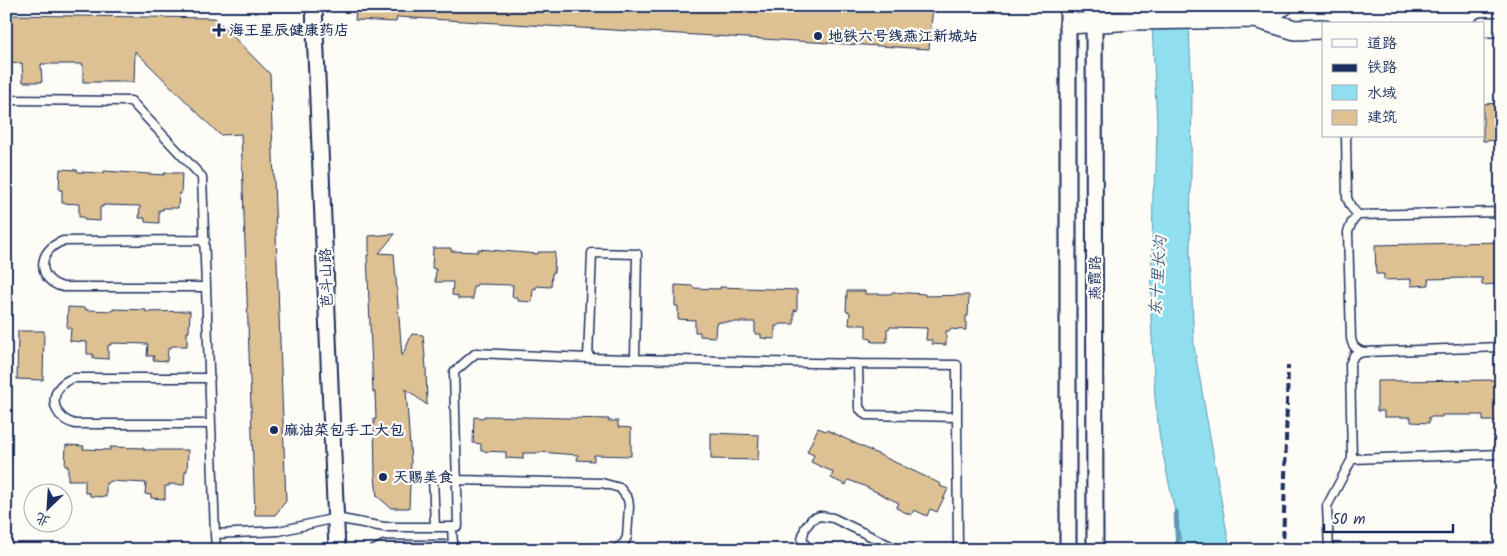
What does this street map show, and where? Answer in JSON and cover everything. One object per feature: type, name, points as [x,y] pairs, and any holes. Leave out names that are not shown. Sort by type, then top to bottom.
[{"type":"street","name":"芭斗山路","points":[[314,6],[337,550]]},
{"type":"street","points":[[1255,18],[1283,6]]},
{"type":"street","points":[[1068,15],[1095,14],[1134,20],[1255,18],[1294,30],[1322,30]]},
{"type":"street","name":"燕霞路","points":[[1095,14],[1095,550]]},
{"type":"street","name":"燕霞路","points":[[1068,15],[1068,550]]},
{"type":"street","points":[[1484,27],[1501,27]]},
{"type":"lane","points":[[6,100],[131,101],[202,177],[216,550]]},
{"type":"lane","points":[[1346,138],[1348,198],[1351,207],[1358,215]]},
{"type":"lane","points":[[1364,352],[1353,346],[1350,338],[1348,232],[1352,222],[1358,215],[1501,212]]},
{"type":"lane","points":[[205,240],[63,241],[50,247],[43,259],[43,265],[51,282],[63,288],[206,287]]},
{"type":"lane","points":[[588,358],[592,253],[637,254],[635,358]]},
{"type":"lane","points":[[1329,550],[1327,506],[1352,459],[1350,364],[1354,355],[1364,352],[1501,347]]},
{"type":"lane","points":[[215,534],[279,531],[336,518],[384,527],[458,526],[454,372],[476,353],[588,358],[958,365],[958,550]]},
{"type":"lane","points":[[858,364],[859,408],[866,415],[958,417]]},
{"type":"lane","points":[[210,378],[74,378],[68,380],[58,389],[54,403],[58,415],[68,423],[74,424],[211,424]]},
{"type":"lane","points":[[1352,459],[1501,454]]},
{"type":"lane","points":[[433,477],[435,527]]},
{"type":"lane","points":[[457,480],[602,483],[620,488],[628,499],[630,506],[628,529],[624,543],[615,550]]},
{"type":"lane","points":[[809,550],[802,540],[805,528],[812,519],[820,516],[833,518],[899,550]]},
{"type":"lane","points":[[374,550],[384,546],[453,547],[452,527]]},
{"type":"water","points":[[1151,6],[1188,6],[1192,92],[1190,251],[1194,346],[1230,550],[1183,550],[1160,440],[1155,398],[1151,318],[1153,193],[1156,172],[1157,124]]},
{"type":"building","name":"地铁六号线燕江新城站","points":[[356,6],[933,6],[929,49],[397,17],[396,22],[355,20]]},
{"type":"building","points":[[6,15],[215,18],[270,74],[286,501],[275,515],[255,515],[241,134],[220,135],[135,51],[134,82],[83,82],[83,64],[41,64],[42,82],[23,82],[22,63],[6,64]]},
{"type":"building","points":[[1501,103],[1501,132],[1498,132],[1498,140],[1483,141],[1484,104]]},
{"type":"building","points":[[60,169],[77,170],[78,172],[104,173],[104,171],[164,175],[164,173],[182,173],[178,208],[163,208],[163,210],[159,210],[159,223],[145,222],[145,218],[139,218],[140,206],[103,205],[103,207],[100,207],[100,221],[84,220],[84,217],[79,217],[79,204],[62,203],[62,190],[59,190]]},
{"type":"building","points":[[395,234],[379,253],[394,254],[402,356],[412,334],[423,335],[426,368],[427,405],[406,389],[411,462],[409,508],[391,508],[377,496],[375,476],[374,419],[376,419],[375,392],[373,392],[367,255],[369,255],[369,236]]},
{"type":"building","points":[[1501,242],[1500,284],[1482,285],[1482,278],[1467,278],[1428,279],[1429,285],[1411,286],[1411,279],[1384,280],[1384,274],[1376,274],[1375,245]]},
{"type":"building","points":[[433,248],[451,248],[451,251],[478,252],[478,249],[538,254],[538,252],[555,252],[551,287],[536,286],[536,289],[533,288],[532,302],[518,301],[518,297],[512,297],[513,285],[477,284],[473,286],[473,299],[458,299],[458,296],[452,295],[453,282],[435,282],[436,269],[432,268]]},
{"type":"building","points":[[675,285],[693,286],[693,288],[720,289],[720,287],[797,290],[797,311],[794,310],[794,324],[779,324],[779,326],[775,326],[775,339],[761,338],[761,334],[755,334],[755,322],[719,322],[716,323],[715,337],[700,336],[700,332],[695,332],[695,320],[678,319],[678,306],[675,306]]},
{"type":"building","points":[[847,291],[865,291],[865,294],[891,294],[892,292],[925,294],[925,296],[969,295],[966,330],[950,329],[950,331],[946,331],[946,345],[932,344],[932,340],[926,340],[927,328],[890,327],[887,329],[887,342],[872,342],[871,339],[866,338],[866,325],[849,325],[850,312],[846,311]]},
{"type":"building","points":[[68,307],[113,311],[113,309],[146,310],[146,312],[190,311],[187,346],[172,346],[168,348],[167,361],[153,360],[154,356],[147,356],[148,344],[111,343],[111,345],[108,345],[108,359],[93,358],[93,354],[87,354],[87,342],[70,341],[71,328],[67,328]]},
{"type":"building","points":[[18,331],[44,331],[43,380],[17,379]]},
{"type":"building","points":[[1501,380],[1500,421],[1483,421],[1483,415],[1442,415],[1442,417],[1429,417],[1429,423],[1411,422],[1411,417],[1384,417],[1384,411],[1377,411],[1377,381]]},
{"type":"building","points":[[484,416],[609,419],[608,421],[618,421],[618,427],[631,428],[631,456],[594,455],[594,461],[577,460],[578,455],[539,452],[523,453],[523,459],[506,458],[506,452],[481,451],[481,444],[473,443],[474,417],[484,418]]},
{"type":"building","points":[[818,428],[827,430],[941,484],[940,486],[948,489],[937,512],[930,509],[927,516],[914,510],[911,515],[896,508],[899,503],[862,485],[848,480],[846,485],[831,478],[833,472],[811,462],[814,455],[807,452]]},
{"type":"building","points":[[711,433],[759,435],[758,460],[711,459]]},
{"type":"building","points":[[66,445],[84,446],[83,449],[110,450],[110,447],[144,448],[144,450],[188,450],[184,485],[169,484],[169,486],[165,486],[165,499],[151,498],[151,495],[145,494],[146,483],[109,481],[109,483],[106,483],[106,497],[90,496],[90,493],[85,493],[85,480],[68,480],[68,466],[65,466]]},
{"type":"waterway","name":"东十里长沟","points":[[1176,512],[1178,550]]},
{"type":"railway","points":[[1283,550],[1288,366]]},
{"type":"place","name":"海王星辰健康药店","points":[[219,30]]},
{"type":"place","name":"地铁六号线燕江新城站","points":[[818,36]]},
{"type":"place","name":"麻油菜包手工大包","points":[[274,430]]},
{"type":"place","name":"天赐美食","points":[[383,477]]}]
